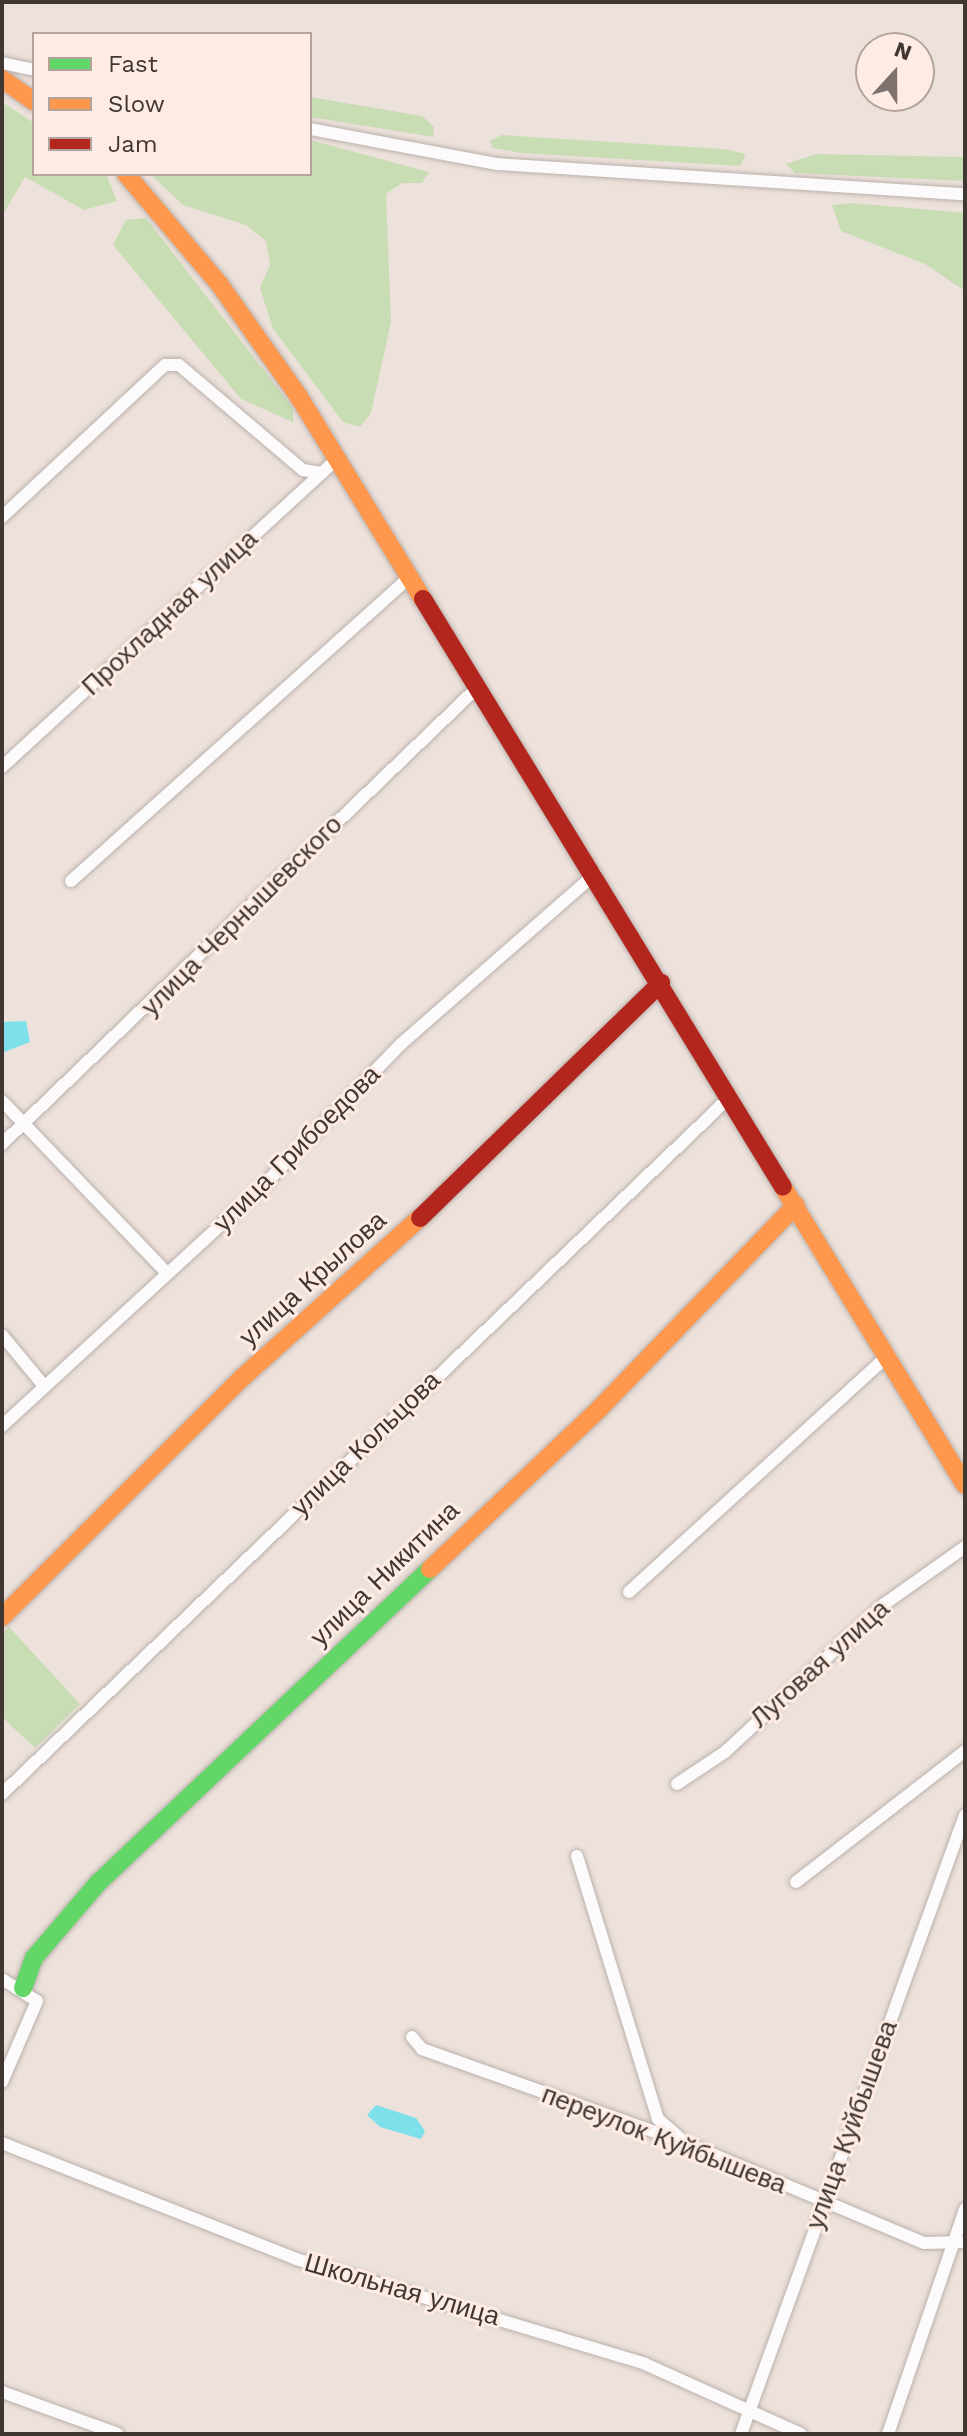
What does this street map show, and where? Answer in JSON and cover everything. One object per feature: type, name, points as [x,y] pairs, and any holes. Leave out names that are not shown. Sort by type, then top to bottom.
[{"type":"street","points":[[2,63],[32,70]]},
{"type":"street","points":[[2,79],[32,100]]},
{"type":"street","points":[[312,129],[497,164],[965,194]]},
{"type":"street","points":[[128,176],[220,285],[338,458],[731,1096],[965,1485]]},
{"type":"street","points":[[2,517],[165,365],[179,365],[303,470],[322,473]]},
{"type":"street","name":"Прохладная улица","points":[[2,767],[338,458]]},
{"type":"street","points":[[71,881],[411,576]]},
{"type":"street","name":"улица Чернышевского","points":[[2,1144],[479,686]]},
{"type":"street","name":"улица Грибоедова","points":[[2,1426],[164,1270],[259,1190],[465,984],[595,874]]},
{"type":"street","name":"улица Крылова","points":[[2,1617],[242,1378],[432,1207],[661,983]]},
{"type":"street","name":"улица Кольцова","points":[[2,1794],[731,1096]]},
{"type":"street","points":[[2,1101],[164,1270]]},
{"type":"street","name":"улица Никитина","points":[[23,1988],[34,1958],[99,1882],[600,1408],[796,1205]]},
{"type":"street","points":[[2,1335],[44,1386]]},
{"type":"street","points":[[629,1592],[886,1357]]},
{"type":"street","name":"Луговая улица","points":[[677,1784],[725,1752],[883,1605],[965,1547]]},
{"type":"street","points":[[796,1882],[965,1751]]},
{"type":"street","name":"улица Куйбышева","points":[[741,2434],[965,1815]]},
{"type":"street","points":[[577,1856],[658,2119],[686,2143]]},
{"type":"street","points":[[2,1979],[23,1988],[37,2001],[34,2020],[2,2082]]},
{"type":"street","name":"переулок Куйбышева","points":[[412,2037],[422,2049],[686,2143],[924,2243],[959,2243]]},
{"type":"street","name":"Школьная улица","points":[[2,2143],[296,2259],[645,2364],[739,2402],[748,2413],[801,2434]]},
{"type":"street","points":[[888,2434],[959,2243],[965,2209]]},
{"type":"street","points":[[2,2392],[118,2434]]},
{"type":"green space","points":[[312,97],[422,116],[434,127],[433,137],[312,117]]},
{"type":"green space","points":[[2,102],[32,122],[32,176],[107,176],[117,201],[84,210],[25,177],[2,216]]},
{"type":"green space","points":[[502,135],[724,149],[746,154],[740,166],[522,153],[493,148],[490,141]]},
{"type":"green space","points":[[312,141],[429,172],[422,183],[402,183],[386,194],[391,322],[371,413],[360,427],[343,422],[273,329],[260,288],[270,265],[266,241],[246,225],[183,205],[152,176],[312,176]]},
{"type":"green space","points":[[816,154],[965,157],[965,181],[795,173],[786,164]]},
{"type":"green space","points":[[853,203],[965,213],[965,291],[925,264],[841,231],[832,205]]},
{"type":"green space","points":[[146,218],[293,408],[293,422],[241,399],[113,245],[126,220]]},
{"type":"green space","points":[[9,1627],[80,1704],[35,1748],[2,1717],[2,1633]]},
{"type":"water","points":[[26,1021],[30,1042],[2,1053],[2,1022]]},
{"type":"water","points":[[376,2105],[416,2118],[425,2131],[421,2139],[380,2127],[367,2115]]},
{"type":"traffic: fast","points":[[23,1988],[34,1958],[99,1882],[430,1569]]},
{"type":"traffic: slow","points":[[2,79],[32,100]]},
{"type":"traffic: slow","points":[[128,176],[220,285],[299,397],[423,599]]},
{"type":"traffic: slow","points":[[783,1187],[965,1485]]},
{"type":"traffic: slow","points":[[430,1569],[600,1408],[796,1205]]},
{"type":"traffic: slow","points":[[2,1617],[242,1378],[420,1218]]},
{"type":"traffic: jam","points":[[423,599],[783,1187]]},
{"type":"traffic: jam","points":[[420,1218],[661,983]]}]
